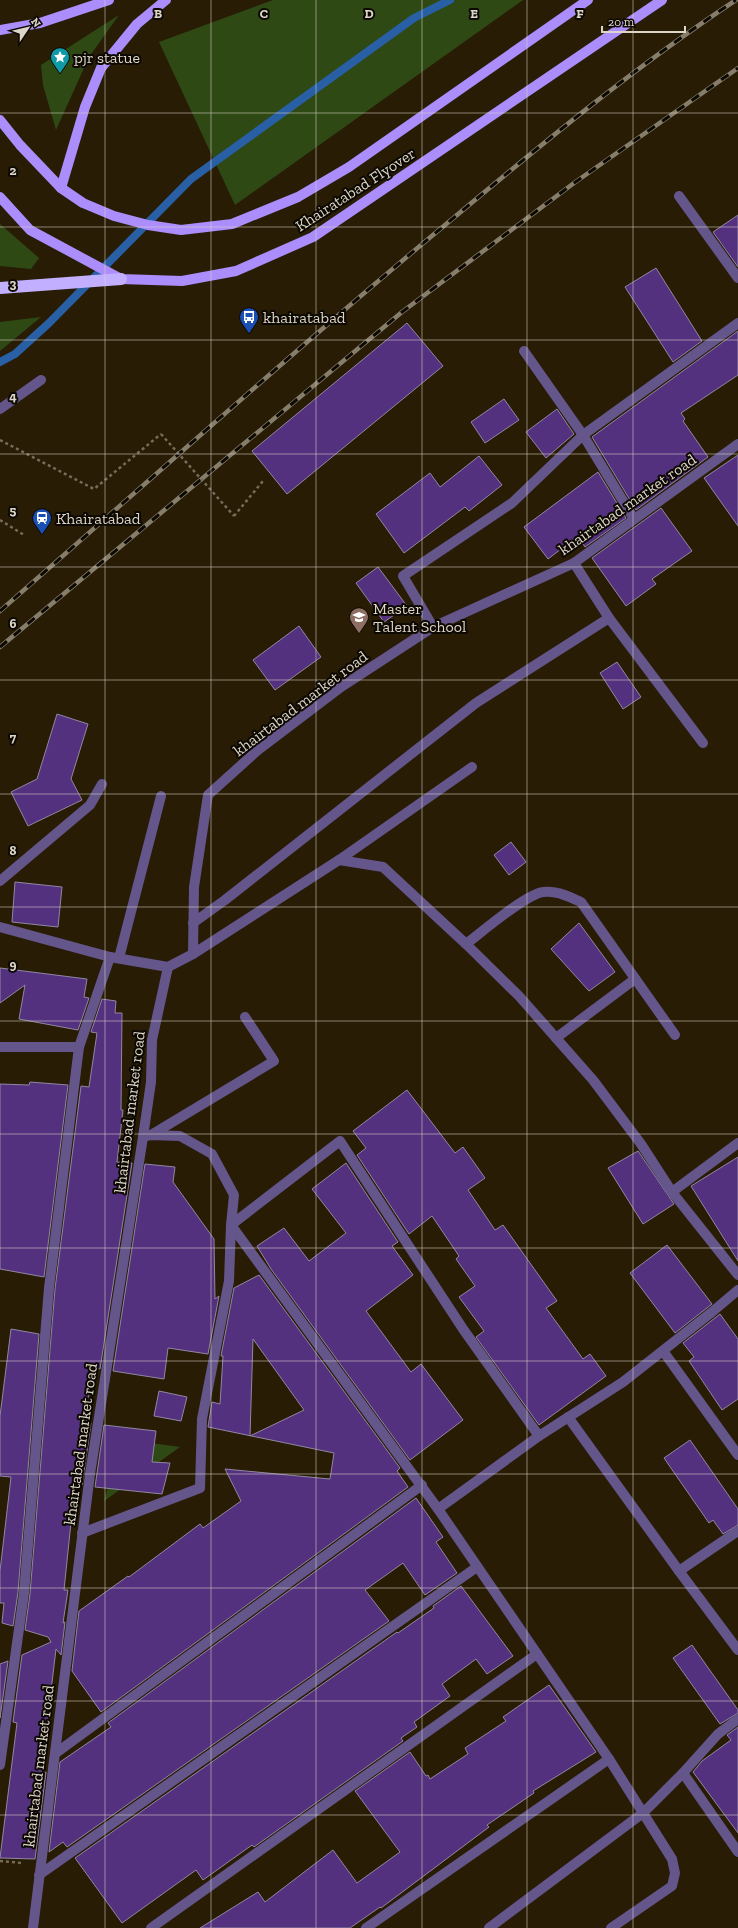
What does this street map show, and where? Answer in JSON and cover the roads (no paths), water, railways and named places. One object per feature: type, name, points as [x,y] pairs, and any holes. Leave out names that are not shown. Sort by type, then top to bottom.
[{"type":"highway","points":[[0,288],[121,279]]},
{"type":"main road","points":[[0,30],[40,23],[109,0]]},
{"type":"main road","points":[[61,188],[85,107],[101,68],[136,24],[166,0]]},
{"type":"main road","name":"Khairatabad Flyover","points":[[0,120],[20,145],[61,188],[83,203],[114,216],[148,225],[181,230],[232,224],[298,197],[349,167],[588,0]]},
{"type":"main road","name":"Khairatabad Flyover","points":[[0,197],[30,230],[121,279],[182,281],[236,271],[313,237],[662,0]]},
{"type":"street","points":[[679,196],[738,278]]},
{"type":"street","points":[[433,627],[403,576],[512,503],[583,435],[738,323]]},
{"type":"street","points":[[524,351],[583,435],[634,519]]},
{"type":"street","points":[[0,409],[41,380]]},
{"type":"street","name":"khairtabad market road","points":[[193,954],[194,887],[208,795],[258,750],[341,687],[433,627],[574,563],[738,444]]},
{"type":"street","points":[[574,563],[609,618],[703,743]]},
{"type":"street","points":[[193,923],[225,900],[476,703],[609,618]]},
{"type":"street","points":[[0,927],[115,958],[168,967],[193,954],[339,860],[472,767]]},
{"type":"street","points":[[0,881],[90,805],[102,784]]},
{"type":"street","points":[[0,1765],[24,1593],[49,1288],[79,1047],[115,958],[161,796]]},
{"type":"street","points":[[339,860],[383,867],[466,944],[519,996],[593,1080],[641,1144],[672,1192],[738,1275]]},
{"type":"street","points":[[466,944],[525,900],[542,892],[560,893],[581,902],[675,1036]]},
{"type":"street","name":"khairtabad market road","points":[[33,1928],[90,1474],[147,1136],[152,1040],[168,967]]},
{"type":"street","points":[[556,1038],[635,979]]},
{"type":"street","points":[[147,1136],[274,1061],[245,1017]]},
{"type":"street","points":[[0,1047],[79,1047]]},
{"type":"street","points":[[82,1533],[200,1488],[202,1419],[229,1281],[231,1225],[234,1195],[212,1154],[180,1136],[147,1136]]},
{"type":"street","points":[[231,1225],[340,1141],[463,1329],[539,1436]]},
{"type":"street","points":[[672,1192],[738,1143]]},
{"type":"street","points":[[231,1225],[438,1508],[609,1759],[672,1859],[675,1873],[672,1886],[611,1928]]},
{"type":"street","points":[[438,1508],[539,1436],[623,1382],[738,1290]]},
{"type":"street","points":[[663,1351],[738,1456]]},
{"type":"street","points":[[568,1417],[678,1571],[738,1650]]},
{"type":"street","points":[[56,1753],[422,1485]]},
{"type":"street","points":[[678,1571],[738,1531]]},
{"type":"street","points":[[39,1875],[477,1567]]},
{"type":"street","points":[[151,1928],[537,1654]]},
{"type":"street","points":[[489,1928],[643,1813],[683,1773],[718,1734],[738,1719]]},
{"type":"street","points":[[366,1928],[609,1759]]},
{"type":"street","points":[[683,1773],[738,1852]]},
{"type":"waterway","points":[[0,362],[15,354],[49,323],[191,179],[414,18],[450,0]]},
{"type":"railway","points":[[0,611],[281,365],[486,191],[626,78],[662,51],[736,0]]},
{"type":"railway","points":[[0,647],[402,312],[574,183],[738,68]]},
{"type":"place","name":"pjr statue","points":[[60,74]]},
{"type":"place","name":"khairatabad","points":[[249,334]]},
{"type":"place","name":"Khairatabad","points":[[42,535]]},
{"type":"place","name":"Master Talent School","points":[[359,634]]}]
